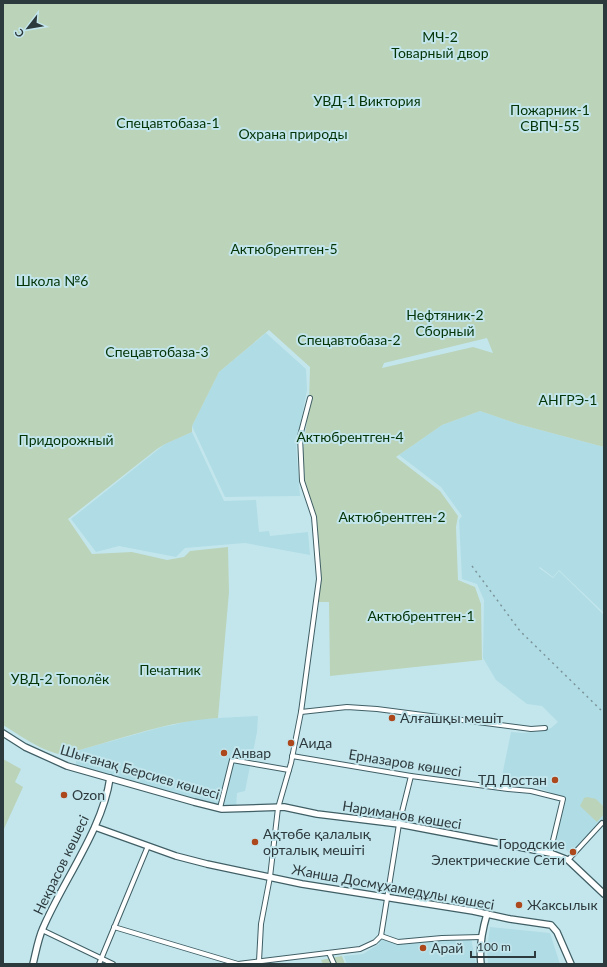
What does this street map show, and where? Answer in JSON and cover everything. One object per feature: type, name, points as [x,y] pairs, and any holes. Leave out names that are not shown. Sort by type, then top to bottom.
[{"type":"street","points":[[259,961],[260,924],[270,877],[278,808],[302,712],[319,579],[314,516],[302,481],[300,436],[310,398]]},
{"type":"street","points":[[302,712],[347,707],[377,709],[531,729],[545,728]]},
{"type":"street","name":"Шығанақ Берсиев көшесі","points":[[3,733],[25,747],[72,767],[194,802],[220,808],[278,808]]},
{"type":"street","name":"Ерназаров көшесі","points":[[292,756],[411,776],[530,791],[563,799],[550,852]]},
{"type":"street","points":[[220,808],[232,760],[288,770]]},
{"type":"street","points":[[114,927],[238,964],[360,949],[375,942],[381,936],[399,824],[411,776]]},
{"type":"street","name":"Некрасов көшесі","points":[[33,964],[42,930],[95,827],[107,793],[110,778]]},
{"type":"street","name":"Нариманов көшесі","points":[[278,808],[284,807],[317,814],[399,824],[550,852],[568,860],[604,894]]},
{"type":"street","points":[[568,860],[602,823]]},
{"type":"street","name":"Жанша Досмұхамедұлы көшесі","points":[[95,827],[176,856],[207,864],[302,884],[551,925],[557,932],[571,964]]},
{"type":"street","points":[[99,964],[148,846]]},
{"type":"street","points":[[481,964],[481,937],[487,914]]},
{"type":"street","points":[[42,930],[113,964]]},
{"type":"street","points":[[381,936],[398,942],[442,938],[481,937]]},
{"type":"street","points":[[329,953],[334,964]]},
{"type":"shaded area","points":[[266,333],[306,369],[307,390],[296,447],[300,496],[225,497],[192,426],[219,372]]},
{"type":"shaded area","points":[[480,411],[518,424],[604,447],[604,613],[559,570],[553,577],[540,567],[539,568],[553,578],[559,571],[604,615],[604,820],[572,855],[557,842],[556,838],[566,800],[537,787],[538,785],[529,781],[502,776],[511,732],[524,733],[542,731],[551,728],[558,722],[542,706],[527,704],[496,680],[483,658],[484,600],[477,584],[462,579],[459,520],[462,516],[441,487],[399,455],[442,425]]},
{"type":"shaded area","points":[[192,432],[224,501],[256,500],[259,532],[269,531],[270,536],[308,532],[310,555],[245,543],[185,548],[176,557],[119,546],[96,552],[71,519],[165,444]]},
{"type":"shaded area","points":[[258,716],[257,732],[245,791],[237,793],[236,809],[220,808],[76,768],[76,751],[162,727],[199,719]]},
{"type":"shaded area","points":[[490,927],[550,933],[560,964],[488,964],[487,949]]},
{"type":"shaded area","name":"Арай","points":[[471,938],[476,964],[347,964],[344,956],[363,954],[379,944],[379,941],[385,939],[399,945],[403,943]]},
{"type":"green space","points":[[3,3],[604,3],[604,447],[518,424],[480,411],[442,425],[396,457],[440,491],[458,516],[456,527],[458,580],[475,587],[481,604],[482,660],[330,676],[329,602],[316,602],[319,579],[314,519],[305,483],[303,452],[309,402],[310,367],[269,330],[219,372],[192,426],[192,432],[157,449],[68,519],[92,554],[132,552],[167,560],[184,557],[190,551],[228,547],[229,592],[218,718],[164,726],[76,751],[72,756],[54,753],[45,749],[3,725]],"holes":[[[487,338],[493,353],[473,347],[382,368],[384,363]]]},
{"type":"green space","points":[[3,759],[21,769],[15,782],[23,787],[3,831]]},
{"type":"green space","points":[[587,797],[596,799],[604,807],[604,814],[597,822],[580,806],[584,798]]},
{"type":"green space","points":[[342,956],[345,964],[323,964],[321,960]]},
{"type":"railway","points":[[472,566],[520,631],[604,713]]},
{"type":"place","name":"Алғашқы мешіт","points":[[392,718]]},
{"type":"place","name":"Аида","points":[[291,743]]},
{"type":"place","name":"Анвар","points":[[224,753]]},
{"type":"place","name":"ТД Достан","points":[[555,780]]},
{"type":"place","name":"Ozon","points":[[64,795]]},
{"type":"place","name":"Ақтөбе қалалық орталық мешіті","points":[[255,842]]},
{"type":"place","name":"Городские Электрические Сети","points":[[573,852]]},
{"type":"place","name":"Жаксылык","points":[[519,905]]},
{"type":"place","name":"Арай","points":[[423,948]]},
{"type":"park label","name":"МЧ-2 Товарный двор","points":[[440,46]]},
{"type":"park label","name":"УВД-1 Виктория","points":[[367,101]]},
{"type":"park label","name":"Пожарник-1 СВПЧ-55","points":[[550,118]]},
{"type":"park label","name":"Спецавтобаза-1","points":[[168,123]]},
{"type":"park label","name":"Охрана природы","points":[[293,134]]},
{"type":"park label","name":"Актюбрентген-5","points":[[284,249]]},
{"type":"park label","name":"Школа №6","points":[[52,281]]},
{"type":"park label","name":"Нефтяник-2 Сборный","points":[[445,324]]},
{"type":"park label","name":"Спецавтобаза-2","points":[[349,340]]},
{"type":"park label","name":"Спецавтобаза-3","points":[[157,352]]},
{"type":"park label","name":"АНГРЭ-1","points":[[568,400]]},
{"type":"park label","name":"Актюбрентген-4","points":[[350,437]]},
{"type":"park label","name":"Придорожный","points":[[66,440]]},
{"type":"park label","name":"Актюбрентген-2","points":[[392,517]]},
{"type":"park label","name":"Актюбрентген-1","points":[[421,616]]},
{"type":"park label","name":"Печатник","points":[[170,670]]},
{"type":"park label","name":"УВД-2 Тополёк","points":[[60,679]]}]
